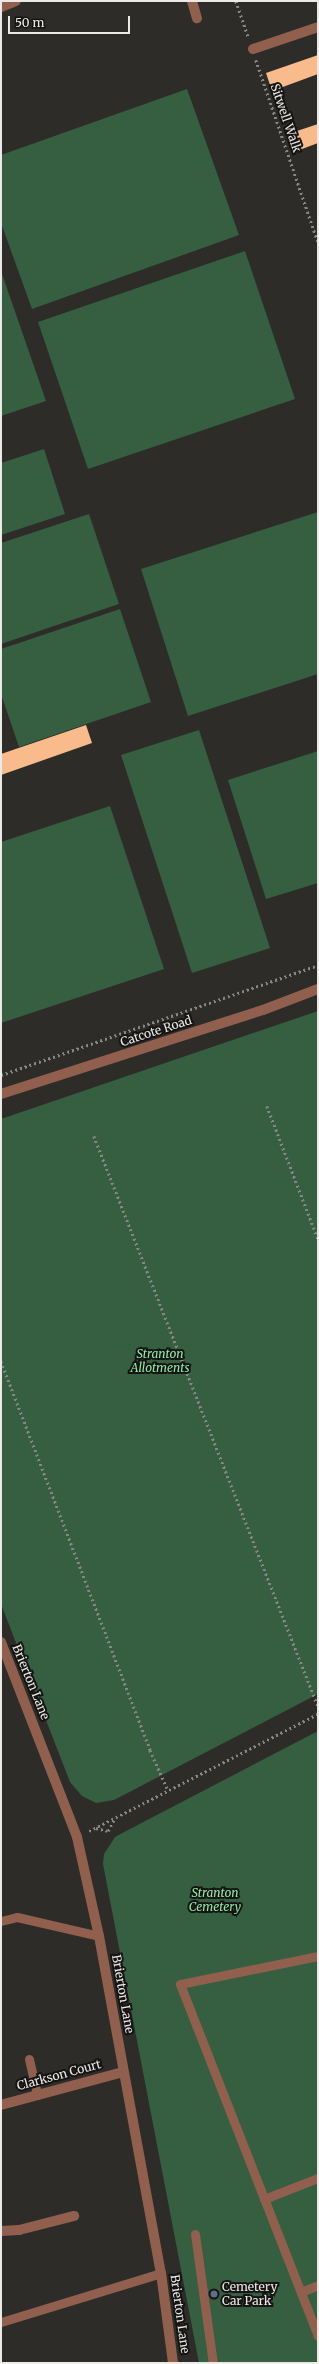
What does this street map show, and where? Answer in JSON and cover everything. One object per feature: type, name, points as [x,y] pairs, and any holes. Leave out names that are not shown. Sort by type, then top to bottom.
[{"type":"street","points":[[1,7],[16,1]]},
{"type":"street","points":[[192,1],[197,18]]},
{"type":"street","points":[[253,49],[318,26]]},
{"type":"street","name":"Catcote Road","points":[[1,1094],[263,1010],[318,989]]},
{"type":"street","name":"Brierton Lane","points":[[2,1647],[77,1837],[99,1936],[161,2273],[173,2363]]},
{"type":"street","name":"Clarkson Court","points":[[1,2105],[37,2094],[123,2072]]},
{"type":"street","points":[[1,2231],[19,2230],[74,2216]]},
{"type":"lane","points":[[1,1921],[17,1916],[99,1936]]},
{"type":"lane","points":[[318,1956],[180,1984],[318,2336]]},
{"type":"lane","points":[[29,2059],[37,2094]]},
{"type":"lane","points":[[264,2199],[318,2178]]},
{"type":"lane","points":[[195,2234],[213,2363]]},
{"type":"lane","points":[[1,2322],[161,2273]]},
{"type":"lane","points":[[301,2292],[318,2285]]},
{"type":"path","name":"Sitwell Walk","points":[[236,1],[318,242]]},
{"type":"path","points":[[1,1075],[318,965]]},
{"type":"path","points":[[267,1106],[318,1239]]},
{"type":"path","points":[[94,1136],[318,1706]]},
{"type":"path","points":[[1,1360],[150,1750],[168,1790]]},
{"type":"path","points":[[77,1837],[318,1714]]},
{"type":"path","points":[[96,1827],[108,1831],[115,1818]]},
{"type":"green space","points":[[187,89],[239,235],[32,309],[1,223],[1,155]]},
{"type":"green space","points":[[245,251],[295,399],[88,469],[38,322]]},
{"type":"green space","points":[[1,271],[46,401],[1,416]]},
{"type":"green space","points":[[44,449],[65,514],[1,535],[1,463]]},
{"type":"green space","points":[[318,512],[318,674],[188,716],[141,569]]},
{"type":"green space","points":[[89,514],[119,604],[1,644],[1,543]]},
{"type":"green space","points":[[120,609],[151,702],[19,747],[1,694],[1,649]]},
{"type":"green space","points":[[199,730],[270,948],[192,973],[121,755]]},
{"type":"green space","points":[[318,751],[318,883],[266,899],[228,780]]},
{"type":"green space","points":[[110,806],[164,969],[1,1023],[1,842]]},
{"type":"green space","name":"Stranton Allotments","points":[[318,1011],[318,1694],[114,1800],[96,1803],[82,1796],[70,1782],[1,1604],[1,1119]]},
{"type":"green space","name":"Stranton Cemetery","points":[[318,1731],[318,2363],[199,2363],[103,1864],[104,1854],[115,1837]]},
{"type":"building","points":[[318,55],[318,74],[272,91],[266,73]]},
{"type":"building","points":[[318,124],[318,143],[294,152],[288,134]]},
{"type":"building","points":[[86,725],[92,743],[1,775],[1,754]]},
{"type":"place","name":"Cemetery Car Park","points":[[214,2294]]}]
